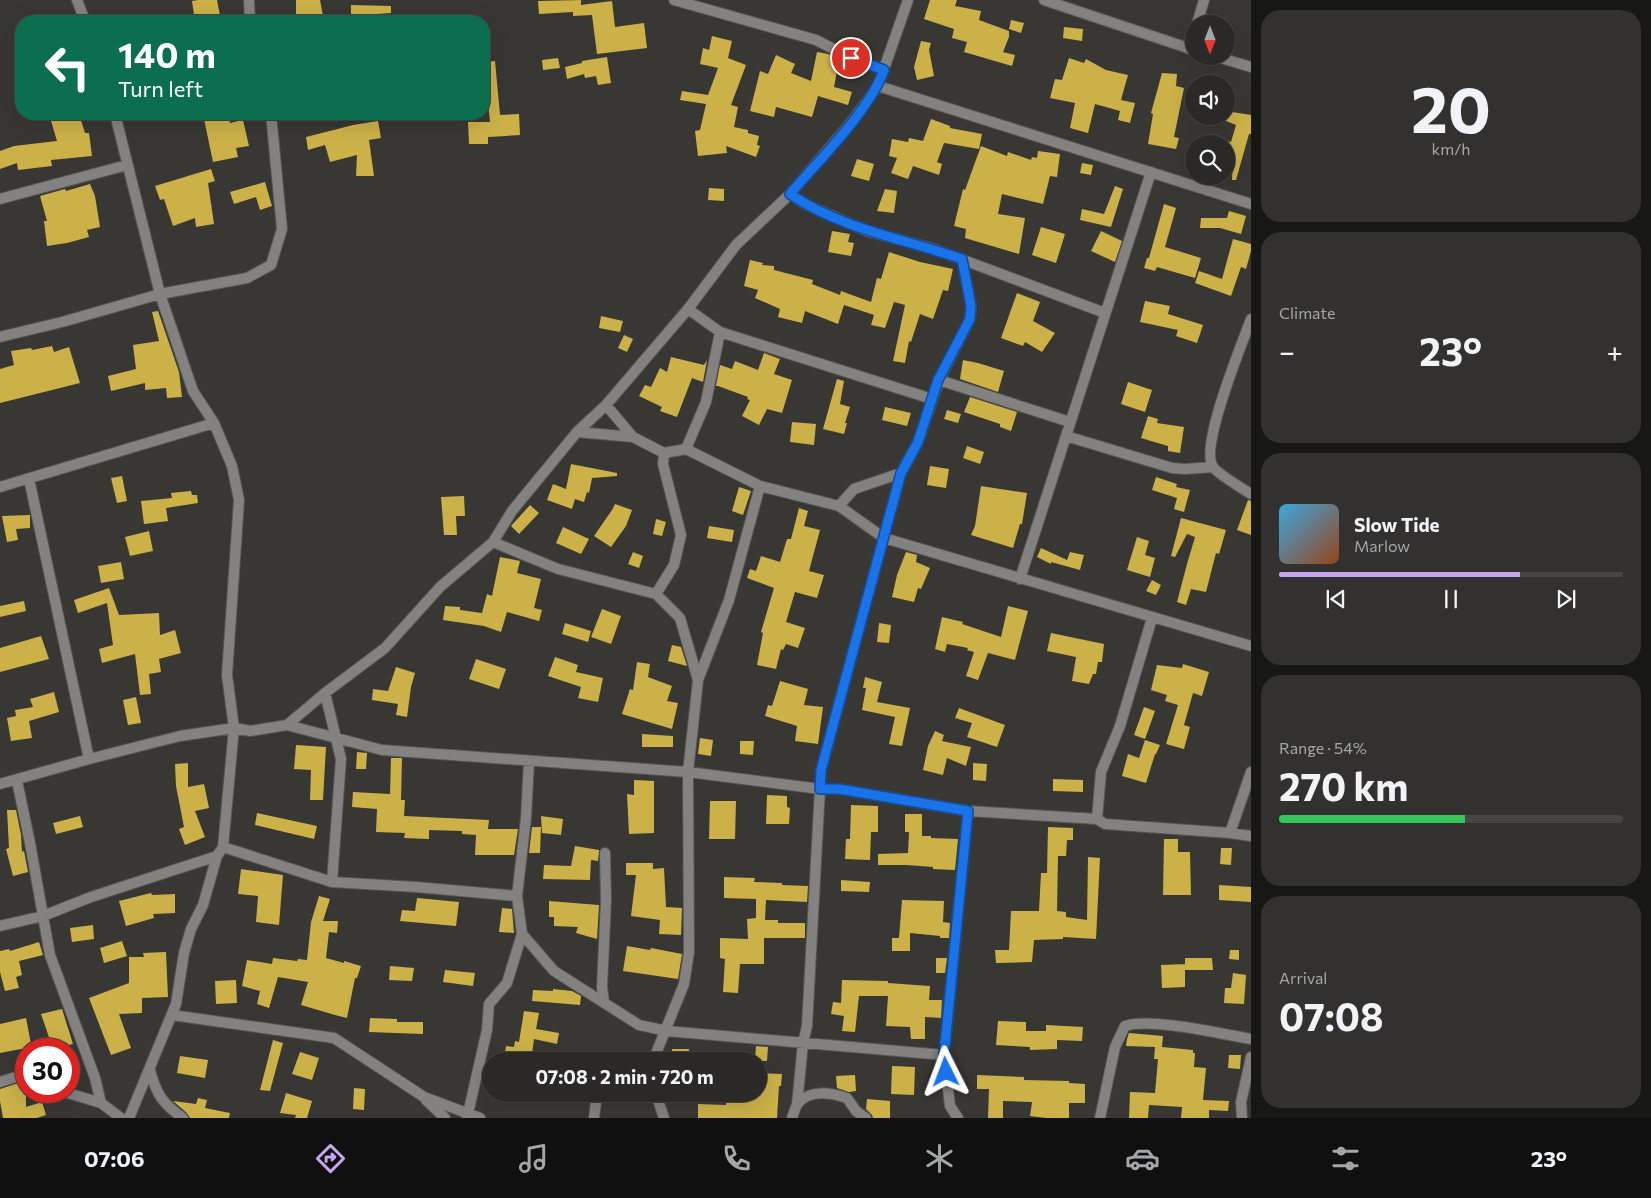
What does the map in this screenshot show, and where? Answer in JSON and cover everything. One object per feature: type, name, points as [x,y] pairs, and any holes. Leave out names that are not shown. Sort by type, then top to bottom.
[{"type":"street","points":[[77,0],[83,15]]},
{"type":"street","points":[[249,0],[250,15]]},
{"type":"street","points":[[674,0],[816,40],[851,58],[884,70]]},
{"type":"street","points":[[287,725],[325,693],[385,648],[440,587],[494,542],[512,510],[577,432],[606,405],[688,309],[736,245],[790,194],[850,125],[878,86],[908,0]]},
{"type":"street","points":[[1044,0],[1066,4],[1185,48]]},
{"type":"street","points":[[1200,15],[1204,0]]},
{"type":"street","points":[[1235,62],[1251,67]]},
{"type":"street","points":[[878,86],[1251,204]]},
{"type":"street","points":[[116,120],[160,294],[193,391],[214,424],[232,466],[239,500],[226,675],[234,728],[220,851],[204,904],[191,929],[184,954],[176,1004],[130,1118]]},
{"type":"street","points":[[0,337],[62,322],[160,294],[247,278],[271,265],[282,229],[272,120]]},
{"type":"street","points":[[0,199],[128,166]]},
{"type":"street","points":[[1020,578],[1150,172]]},
{"type":"street","points":[[790,194],[805,204],[867,231],[934,249],[1105,313]]},
{"type":"street","points":[[792,1118],[797,1105],[802,1043],[807,1026],[821,770],[901,473],[918,442],[938,380],[970,319],[971,306],[962,259]]},
{"type":"street","points":[[688,309],[720,332],[932,399]]},
{"type":"street","points":[[1251,320],[1224,393],[1210,446],[1213,467],[1251,494]]},
{"type":"street","points":[[686,449],[706,402],[720,332]]},
{"type":"street","points":[[938,380],[1070,422]]},
{"type":"street","points":[[606,405],[633,437]]},
{"type":"street","points":[[0,487],[214,424]]},
{"type":"street","points":[[577,432],[633,437],[664,453],[686,449],[760,486],[839,506],[884,538],[1251,646]]},
{"type":"street","points":[[1066,436],[1172,468],[1213,467]]},
{"type":"street","points":[[656,594],[674,565],[681,535],[663,464],[664,453]]},
{"type":"street","points":[[839,506],[854,489],[901,473]]},
{"type":"street","points":[[29,479],[89,759]]},
{"type":"street","points":[[658,1052],[684,984],[688,952],[688,772],[698,680],[729,600],[760,486]]},
{"type":"street","points":[[494,542],[558,569],[656,594],[680,618],[698,680]]},
{"type":"street","points":[[1097,818],[1100,772],[1120,726],[1152,618]]},
{"type":"street","points":[[325,693],[341,759],[332,882]]},
{"type":"street","points":[[0,784],[180,736],[234,728],[250,732],[287,725],[382,750],[688,772],[820,789],[839,789],[968,811],[1097,818],[1105,824],[1251,836]]},
{"type":"street","points":[[468,1115],[487,1030],[489,1004],[507,983],[522,934],[517,896],[526,818],[529,761]]},
{"type":"street","points":[[1230,833],[1251,772]]},
{"type":"street","points":[[17,781],[50,955],[95,1078],[101,1103]]},
{"type":"street","points":[[958,1118],[950,1106],[944,1055],[968,811]]},
{"type":"street","points":[[0,926],[43,916],[220,851],[332,882],[517,896]]},
{"type":"street","points":[[604,1002],[602,987],[606,900],[605,852]]},
{"type":"street","points":[[522,934],[554,971],[639,1025],[667,1031],[944,1055]]},
{"type":"street","points":[[172,1015],[334,1038],[424,1097],[480,1118]]},
{"type":"street","points":[[1100,1118],[1115,1047],[1125,1026],[1133,1023],[1156,1024],[1251,1039]]},
{"type":"street","points":[[1242,1118],[1241,1102],[1251,1057]]},
{"type":"street","points":[[150,1070],[158,1095],[168,1108],[183,1118]]},
{"type":"street","points":[[0,1082],[15,1077]]},
{"type":"street","points":[[797,1105],[807,1096],[822,1093],[838,1095],[847,1098],[856,1111],[866,1118]]},
{"type":"street","points":[[80,1097],[101,1103],[121,1118]]},
{"type":"street","points":[[424,1097],[445,1118]]},
{"type":"street","points":[[594,1118],[595,1102]]},
{"type":"street","points":[[659,1102],[664,1118]]},
{"type":"building","points":[[217,0],[220,15],[194,15],[192,1]]},
{"type":"building","points":[[296,0],[320,0],[323,15],[296,15]]},
{"type":"building","points":[[581,0],[581,5],[612,1],[615,27],[644,23],[647,48],[597,54],[592,15],[573,16],[573,12],[539,14],[538,1]]},
{"type":"building","points":[[930,0],[957,0],[955,6],[981,11],[979,20],[1009,31],[1009,37],[1003,52],[1015,55],[1012,66],[964,52],[967,42],[952,38],[954,29],[924,19]]},
{"type":"building","points":[[351,5],[391,6],[391,13],[351,15]]},
{"type":"building","points":[[1011,20],[1024,23],[1021,33],[1009,29]]},
{"type":"building","points":[[1064,27],[1083,29],[1082,41],[1063,38]]},
{"type":"building","points":[[712,36],[732,41],[728,58],[746,65],[731,105],[738,107],[734,127],[748,130],[748,133],[759,136],[757,145],[760,146],[756,157],[726,146],[727,153],[698,156],[695,131],[700,130],[706,104],[680,100],[682,91],[708,95],[718,68],[700,64],[703,48],[709,50]]},
{"type":"building","points":[[921,41],[931,43],[929,50],[934,76],[917,80],[914,67]]},
{"type":"building","points":[[817,52],[828,54],[839,60],[834,87],[852,92],[848,105],[818,96],[812,117],[776,107],[774,117],[750,111],[760,71],[768,74],[776,55],[795,64],[791,73],[811,81]]},
{"type":"building","points":[[607,57],[611,83],[598,85],[596,76],[585,78],[584,74],[567,79],[565,67],[582,63],[582,61]]},
{"type":"building","points":[[558,58],[560,68],[543,70],[542,60]]},
{"type":"building","points":[[1069,58],[1084,63],[1086,59],[1106,70],[1128,75],[1121,100],[1135,103],[1130,123],[1118,120],[1120,111],[1095,104],[1088,133],[1070,128],[1075,103],[1050,98],[1055,79],[1062,80]]},
{"type":"building","points":[[490,61],[495,61],[500,115],[519,114],[520,135],[488,137],[488,144],[469,144],[468,122],[490,122]]},
{"type":"building","points":[[1162,73],[1177,74],[1176,86],[1184,88],[1174,137],[1179,138],[1176,149],[1148,144],[1153,114],[1151,113]]},
{"type":"building","points":[[1235,112],[1251,115],[1251,134],[1249,134],[1235,180],[1235,135],[1233,135],[1236,125]]},
{"type":"building","points":[[931,119],[950,126],[950,128],[982,134],[979,149],[944,143],[937,162],[942,164],[939,175],[913,166],[908,179],[891,173],[897,158],[889,156],[892,139],[908,142],[909,138],[923,141]]},
{"type":"building","points":[[51,120],[81,120],[85,133],[89,133],[92,156],[51,160],[52,166],[18,170],[17,163],[0,169],[0,151],[14,146],[57,141]]},
{"type":"building","points":[[204,120],[229,120],[230,123],[243,120],[249,146],[236,148],[238,157],[213,162]]},
{"type":"building","points":[[378,121],[381,138],[369,140],[374,176],[356,176],[357,155],[330,162],[325,145],[308,150],[306,137],[353,125]]},
{"type":"building","points":[[981,146],[1007,156],[1008,152],[1031,160],[1032,157],[1037,158],[1038,151],[1060,154],[1057,177],[1050,176],[1043,204],[1002,194],[998,214],[1025,218],[1019,254],[965,238],[966,229],[954,226],[963,189],[965,190]]},
{"type":"building","points":[[857,159],[874,164],[869,181],[851,176]]},
{"type":"building","points":[[1082,163],[1093,165],[1091,175],[1080,173]]},
{"type":"building","points":[[211,169],[215,181],[208,183],[214,224],[196,227],[195,218],[173,226],[164,199],[160,200],[155,186]]},
{"type":"building","points":[[265,182],[272,206],[260,210],[256,197],[234,204],[230,192]]},
{"type":"building","points":[[90,184],[95,196],[100,227],[87,230],[89,237],[47,246],[44,221],[47,221],[40,196]]},
{"type":"building","points":[[1115,186],[1123,189],[1111,227],[1080,220],[1082,209],[1104,214]]},
{"type":"building","points":[[709,188],[724,189],[724,201],[708,200]]},
{"type":"building","points":[[885,189],[897,191],[894,213],[877,211]]},
{"type":"building","points":[[1164,204],[1176,208],[1165,247],[1201,258],[1195,278],[1157,267],[1155,271],[1144,268],[1147,258],[1149,258]]},
{"type":"building","points":[[1229,211],[1246,216],[1241,234],[1220,228],[1200,228],[1201,218],[1227,218]]},
{"type":"building","points":[[1041,227],[1065,234],[1056,263],[1032,255]]},
{"type":"building","points":[[832,231],[850,234],[848,242],[854,243],[851,256],[828,252]]},
{"type":"building","points":[[1101,231],[1122,241],[1115,262],[1091,251]]},
{"type":"building","points":[[1233,239],[1251,244],[1251,251],[1246,269],[1241,267],[1231,296],[1195,283],[1199,271],[1222,279]]},
{"type":"building","points":[[889,252],[920,262],[953,269],[948,291],[943,290],[933,319],[920,314],[911,342],[909,341],[905,363],[893,361],[905,305],[894,302],[885,328],[871,325],[874,315],[844,305],[838,324],[805,311],[802,323],[778,317],[780,309],[755,298],[758,290],[744,286],[750,260],[763,263],[762,265],[774,266],[774,270],[813,280],[812,284],[840,295],[841,291],[871,302],[877,278],[881,279]]},
{"type":"building","points":[[1017,293],[1040,302],[1033,321],[1055,333],[1042,352],[1025,342],[1023,346],[1001,338]]},
{"type":"building","points":[[1145,301],[1170,306],[1168,314],[1203,325],[1197,343],[1176,336],[1178,330],[1140,322]]},
{"type":"building","points":[[158,311],[179,372],[182,397],[167,398],[166,388],[145,390],[145,383],[111,391],[108,376],[136,369],[133,345],[159,341],[152,312]]},
{"type":"building","points":[[601,316],[623,321],[620,332],[599,328]]},
{"type":"building","points":[[624,335],[633,339],[627,352],[618,348]]},
{"type":"building","points":[[52,346],[54,352],[69,347],[80,383],[0,403],[0,369],[14,365],[11,351],[31,348],[32,350]]},
{"type":"building","points":[[764,353],[780,359],[774,374],[792,380],[782,413],[767,409],[759,425],[742,416],[750,400],[747,399],[748,397],[716,386],[720,365],[732,369],[735,361],[758,370]]},
{"type":"building","points":[[671,357],[704,365],[707,360],[703,382],[692,378],[677,417],[660,411],[662,407],[639,396],[645,385],[651,387],[660,368],[667,372]]},
{"type":"building","points":[[963,360],[1004,371],[998,392],[960,379]]},
{"type":"building","points":[[837,379],[844,381],[840,404],[850,407],[844,434],[823,429]]},
{"type":"building","points":[[1128,382],[1152,390],[1145,412],[1121,404]]},
{"type":"building","points":[[970,397],[1017,412],[1011,431],[1000,427],[1000,424],[964,412]]},
{"type":"building","points":[[885,407],[911,413],[907,426],[882,420]]},
{"type":"building","points":[[947,410],[961,414],[958,423],[944,419]]},
{"type":"building","points":[[1148,416],[1158,419],[1157,423],[1184,427],[1180,453],[1168,451],[1168,446],[1141,438]]},
{"type":"building","points":[[792,422],[816,424],[814,445],[790,442]]},
{"type":"building","points":[[967,446],[984,452],[980,464],[963,458]]},
{"type":"building","points":[[571,464],[617,473],[617,476],[592,478],[589,493],[587,492],[584,502],[575,499],[572,509],[547,500],[553,484],[566,489]]},
{"type":"building","points":[[930,466],[949,469],[946,488],[927,485]]},
{"type":"building","points":[[122,476],[127,501],[117,503],[111,478]]},
{"type":"building","points":[[1156,477],[1177,484],[1176,487],[1190,490],[1184,512],[1174,509],[1177,498],[1152,490]]},
{"type":"building","points":[[981,486],[1027,493],[1022,524],[1020,524],[1013,548],[971,535],[975,526]]},
{"type":"building","points":[[739,487],[751,491],[743,515],[732,511]]},
{"type":"building","points":[[191,491],[192,495],[197,495],[198,503],[166,508],[168,521],[144,524],[141,501],[172,498],[171,493]]},
{"type":"building","points":[[464,496],[465,516],[456,516],[457,535],[444,535],[441,497]]},
{"type":"building","points":[[1248,500],[1251,501],[1251,535],[1237,530]]},
{"type":"building","points":[[615,504],[632,510],[626,526],[611,547],[594,536]]},
{"type":"building","points":[[530,505],[539,513],[519,534],[511,526]]},
{"type":"building","points":[[799,508],[808,511],[804,526],[820,530],[809,571],[824,575],[817,598],[795,592],[786,622],[805,628],[798,648],[786,644],[783,650],[781,649],[776,669],[757,665],[763,633],[761,632],[774,588],[747,578],[750,569],[756,571],[761,556],[780,562],[787,539],[791,539]]},
{"type":"building","points":[[30,515],[30,528],[16,529],[18,540],[7,542],[2,516]]},
{"type":"building","points":[[1181,518],[1226,530],[1219,554],[1216,553],[1206,592],[1191,589],[1186,605],[1177,602],[1195,537],[1187,534],[1175,557],[1171,556]]},
{"type":"building","points":[[656,519],[666,522],[662,536],[653,534]]},
{"type":"building","points":[[709,526],[734,530],[732,542],[707,538]]},
{"type":"building","points":[[563,527],[589,539],[581,554],[556,543]]},
{"type":"building","points":[[149,531],[153,551],[130,556],[125,537]]},
{"type":"building","points":[[1137,537],[1149,541],[1145,555],[1155,558],[1150,577],[1127,570]]},
{"type":"building","points":[[1041,548],[1067,560],[1070,552],[1084,555],[1080,570],[1051,562],[1051,564],[1037,557]]},
{"type":"building","points":[[633,552],[643,556],[639,568],[628,564]]},
{"type":"building","points":[[906,552],[917,555],[916,562],[930,568],[921,589],[918,588],[914,602],[892,597],[897,575]]},
{"type":"building","points":[[500,557],[520,561],[517,573],[541,579],[534,608],[542,610],[539,621],[507,612],[501,632],[484,626],[443,620],[445,606],[460,607],[460,610],[482,613],[487,594],[492,596]]},
{"type":"building","points":[[121,562],[124,579],[101,583],[98,566]]},
{"type":"building","points":[[1152,580],[1161,585],[1156,595],[1146,591]]},
{"type":"building","points":[[109,588],[119,615],[159,613],[160,635],[175,630],[181,653],[159,659],[161,672],[149,674],[151,694],[140,695],[135,654],[102,663],[99,649],[113,645],[107,603],[78,613],[74,600]]},
{"type":"building","points":[[24,601],[26,611],[0,617],[0,606]]},
{"type":"building","points":[[1008,606],[1028,611],[1015,660],[988,653],[978,680],[966,676],[974,652],[967,650],[968,648],[947,644],[945,652],[935,649],[942,617],[963,622],[962,624],[1001,637]]},
{"type":"building","points":[[602,609],[621,616],[611,644],[591,637]]},
{"type":"building","points":[[565,623],[591,631],[588,642],[562,634]]},
{"type":"building","points":[[879,623],[891,625],[889,643],[877,642]]},
{"type":"building","points":[[1051,633],[1104,644],[1102,662],[1098,662],[1096,674],[1093,674],[1089,684],[1072,681],[1076,657],[1047,651]]},
{"type":"building","points":[[41,636],[49,659],[0,672],[0,648]]},
{"type":"building","points":[[672,645],[681,647],[687,666],[668,661]]},
{"type":"building","points":[[555,657],[578,665],[576,672],[603,678],[598,702],[578,698],[581,687],[548,676]]},
{"type":"building","points":[[476,659],[506,669],[499,689],[469,679]]},
{"type":"building","points":[[637,662],[650,664],[648,677],[672,686],[667,701],[678,703],[672,729],[622,714],[630,689],[633,690]]},
{"type":"building","points":[[1183,664],[1209,672],[1202,696],[1193,693],[1184,725],[1190,727],[1184,749],[1166,744],[1178,705],[1165,701],[1167,695],[1151,690],[1157,665],[1182,668]]},
{"type":"building","points":[[396,667],[415,673],[407,717],[396,715],[398,704],[372,700],[373,689],[388,691]]},
{"type":"building","points":[[865,677],[882,682],[877,702],[910,708],[902,746],[889,744],[895,717],[862,710],[866,688],[863,688]]},
{"type":"building","points":[[780,681],[808,689],[804,705],[823,707],[818,744],[795,741],[797,726],[765,716],[768,705],[772,706]]},
{"type":"building","points":[[54,692],[59,712],[29,721],[32,738],[11,741],[7,718],[16,716],[15,710],[33,707],[30,699]]},
{"type":"building","points":[[136,697],[141,723],[128,725],[123,700]]},
{"type":"building","points":[[1144,707],[1155,711],[1145,739],[1134,735]]},
{"type":"building","points":[[959,708],[1005,725],[997,747],[967,737],[972,723],[955,718]]},
{"type":"building","points":[[935,731],[944,735],[942,741],[971,747],[966,766],[947,758],[943,775],[923,770],[928,746]]},
{"type":"building","points":[[642,734],[673,736],[673,747],[642,747]]},
{"type":"building","points":[[700,738],[713,740],[711,756],[698,754]]},
{"type":"building","points":[[1145,740],[1160,745],[1155,754],[1146,783],[1122,776],[1128,754],[1139,758]]},
{"type":"building","points":[[740,741],[754,741],[753,755],[740,754]]},
{"type":"building","points":[[296,745],[326,747],[323,800],[310,800],[311,770],[294,769]]},
{"type":"building","points":[[357,752],[367,753],[366,769],[356,769]]},
{"type":"building","points":[[391,758],[402,758],[401,800],[405,800],[404,816],[489,820],[488,829],[518,829],[514,855],[475,855],[476,835],[462,834],[462,831],[429,830],[429,839],[404,838],[405,833],[376,832],[377,809],[352,807],[353,792],[390,794]]},
{"type":"building","points":[[188,763],[188,787],[204,784],[209,808],[195,811],[205,837],[185,845],[179,829],[184,827],[176,786],[175,764]]},
{"type":"building","points":[[973,763],[987,764],[986,781],[973,780]]},
{"type":"building","points":[[1053,779],[1083,780],[1083,792],[1053,791]]},
{"type":"building","points":[[634,780],[654,781],[654,833],[629,834],[627,794],[634,795]]},
{"type":"building","points":[[767,795],[787,796],[787,807],[790,808],[789,824],[766,824]]},
{"type":"building","points":[[710,801],[736,801],[735,839],[709,839]]},
{"type":"building","points":[[851,805],[878,806],[878,832],[871,832],[870,860],[845,859],[846,839],[850,839]]},
{"type":"building","points":[[7,810],[16,810],[22,852],[24,851],[28,872],[13,876],[6,849],[9,848]]},
{"type":"building","points":[[257,813],[317,826],[314,839],[255,825]]},
{"type":"building","points":[[905,814],[922,814],[922,836],[958,839],[955,870],[907,865],[878,865],[878,854],[908,853],[909,832],[905,832]]},
{"type":"building","points":[[80,816],[83,827],[56,834],[53,823]]},
{"type":"building","points":[[541,816],[563,819],[561,835],[542,833]]},
{"type":"building","points":[[532,827],[541,827],[540,853],[529,853]]},
{"type":"building","points":[[1048,827],[1073,828],[1073,840],[1067,840],[1066,856],[1058,856],[1057,911],[1066,912],[1066,917],[1087,920],[1088,857],[1100,858],[1096,939],[1063,937],[1063,939],[1034,940],[1032,962],[996,963],[995,950],[1009,950],[1011,911],[1039,911],[1041,873],[1047,873]]},
{"type":"building","points":[[1164,839],[1178,839],[1178,852],[1190,852],[1191,895],[1163,895]]},
{"type":"building","points":[[575,846],[599,850],[598,861],[591,860],[590,880],[543,879],[544,865],[571,866]]},
{"type":"building","points":[[1221,848],[1232,848],[1231,865],[1220,864]]},
{"type":"building","points":[[626,863],[653,863],[653,869],[664,868],[666,907],[682,908],[681,935],[659,934],[660,920],[631,916],[636,875],[626,875]]},
{"type":"building","points":[[241,869],[283,875],[279,925],[256,922],[258,896],[238,894]]},
{"type":"building","points":[[724,877],[755,878],[754,882],[808,886],[807,902],[766,900],[765,920],[778,920],[778,923],[805,923],[805,938],[764,938],[764,964],[740,964],[738,993],[723,992],[725,959],[720,958],[720,938],[748,939],[747,919],[756,918],[756,899],[724,898]]},
{"type":"building","points":[[841,880],[870,882],[869,892],[841,891]]},
{"type":"building","points":[[1219,885],[1251,887],[1251,902],[1219,900]]},
{"type":"building","points":[[151,893],[152,895],[175,894],[175,913],[153,914],[154,918],[126,926],[119,901]]},
{"type":"building","points":[[319,896],[330,899],[323,921],[338,921],[337,933],[329,932],[326,958],[361,966],[357,978],[355,978],[347,1018],[301,1005],[308,982],[278,977],[269,1008],[257,1004],[260,991],[242,986],[247,960],[272,964],[273,958],[297,961],[298,959],[307,960],[311,922]]},
{"type":"building","points":[[417,898],[459,902],[456,926],[400,921],[402,910],[415,911]]},
{"type":"building","points":[[902,900],[944,901],[943,922],[950,923],[949,938],[910,933],[910,951],[892,951],[892,938],[899,938]]},
{"type":"building","points":[[549,901],[599,905],[597,939],[576,933],[578,927],[554,926],[554,917],[549,917]]},
{"type":"building","points":[[502,908],[512,909],[514,933],[499,932]]},
{"type":"building","points":[[93,925],[94,939],[72,942],[70,928]]},
{"type":"building","points":[[122,941],[127,956],[104,963],[100,948]]},
{"type":"building","points":[[39,942],[43,955],[19,961],[22,975],[16,977],[19,988],[5,991],[0,972],[0,951],[9,949],[10,951]]},
{"type":"building","points":[[627,946],[682,954],[678,979],[623,971]]},
{"type":"building","points":[[1230,950],[1239,950],[1239,960],[1229,959]]},
{"type":"building","points":[[166,952],[168,997],[142,998],[142,1013],[119,1014],[131,1048],[111,1055],[89,998],[129,983],[129,957],[144,957],[143,953]]},
{"type":"building","points":[[936,958],[947,958],[945,973],[936,973]]},
{"type":"building","points":[[1185,958],[1212,958],[1213,970],[1185,970]]},
{"type":"building","points":[[1185,964],[1185,987],[1162,988],[1161,965]]},
{"type":"building","points":[[390,966],[414,968],[412,981],[389,980]]},
{"type":"building","points":[[445,970],[475,973],[473,986],[443,982]]},
{"type":"building","points":[[1233,973],[1246,975],[1244,1004],[1224,1003],[1225,988],[1231,988]]},
{"type":"building","points":[[236,980],[237,1003],[216,1004],[215,981]]},
{"type":"building","points":[[842,980],[888,981],[888,983],[930,986],[929,1000],[942,1000],[941,1018],[925,1017],[925,1039],[911,1039],[910,1027],[886,1026],[888,996],[859,996],[855,1032],[842,1031],[844,1016],[831,1014],[833,1002],[841,1003]]},
{"type":"building","points":[[553,989],[572,991],[581,996],[580,1005],[532,1001],[533,990],[553,991]]},
{"type":"building","points":[[62,1009],[71,1038],[49,1038],[41,1014]]},
{"type":"building","points":[[524,1011],[539,1013],[536,1029],[559,1033],[557,1044],[534,1039],[532,1052],[505,1052],[506,1046],[514,1047],[515,1041],[519,1042]]},
{"type":"building","points":[[26,1018],[30,1038],[15,1038],[15,1050],[0,1053],[0,1024]]},
{"type":"building","points":[[370,1018],[397,1019],[397,1022],[423,1022],[423,1034],[369,1032]]},
{"type":"building","points":[[998,1021],[1026,1022],[1026,1031],[1046,1031],[1046,1025],[1083,1027],[1082,1041],[1057,1040],[1057,1049],[1030,1050],[1030,1047],[996,1045]]},
{"type":"building","points":[[1129,1033],[1163,1036],[1162,1047],[1193,1050],[1193,1053],[1195,1053],[1194,1067],[1206,1068],[1203,1100],[1229,1101],[1228,1111],[1209,1110],[1209,1118],[1181,1118],[1182,1107],[1149,1105],[1148,1118],[1129,1118],[1130,1092],[1155,1093],[1158,1059],[1154,1059],[1155,1047],[1126,1046]]},
{"type":"building","points":[[273,1040],[283,1043],[270,1091],[260,1090]]},
{"type":"building","points":[[756,1046],[768,1047],[767,1061],[767,1052],[756,1052]]},
{"type":"building","points":[[672,1049],[689,1049],[689,1052],[672,1052]]},
{"type":"building","points":[[300,1052],[319,1058],[312,1080],[292,1074]]},
{"type":"building","points":[[1229,1055],[1241,1055],[1240,1069],[1228,1068]]},
{"type":"building","points":[[180,1056],[208,1060],[205,1078],[177,1073]]},
{"type":"building","points":[[892,1066],[915,1067],[914,1095],[891,1094]]},
{"type":"building","points":[[767,1073],[782,1074],[781,1086],[779,1086],[777,1118],[698,1118],[698,1104],[726,1105],[726,1102],[767,1102]]},
{"type":"building","points":[[855,1075],[856,1091],[849,1092],[837,1088],[836,1076]]},
{"type":"building","points":[[977,1075],[1024,1077],[1024,1080],[1069,1081],[1069,1083],[1085,1084],[1085,1103],[1069,1103],[1069,1118],[1046,1118],[1030,1116],[1032,1102],[1003,1101],[1003,1118],[988,1118],[989,1089],[977,1089]]},
{"type":"building","points":[[15,1084],[15,1103],[26,1103],[26,1107],[42,1103],[46,1115],[37,1118],[3,1118],[0,1089]]},
{"type":"building","points":[[354,1088],[365,1089],[364,1110],[353,1109]]},
{"type":"building","points":[[286,1093],[312,1101],[307,1118],[295,1118],[296,1115],[280,1113]]},
{"type":"building","points":[[198,1098],[207,1100],[205,1108],[230,1113],[229,1118],[190,1118],[173,1101],[196,1104]]},
{"type":"building","points":[[867,1099],[890,1101],[890,1118],[873,1118],[866,1109]]},
{"type":"route","points":[[851,58],[884,70],[878,86],[850,125],[790,194],[805,204],[867,231],[934,249],[962,259],[971,306],[970,319],[960,342],[938,380],[918,442],[901,473],[821,770],[820,789],[839,789],[968,811],[944,1055],[946,1072]]}]
